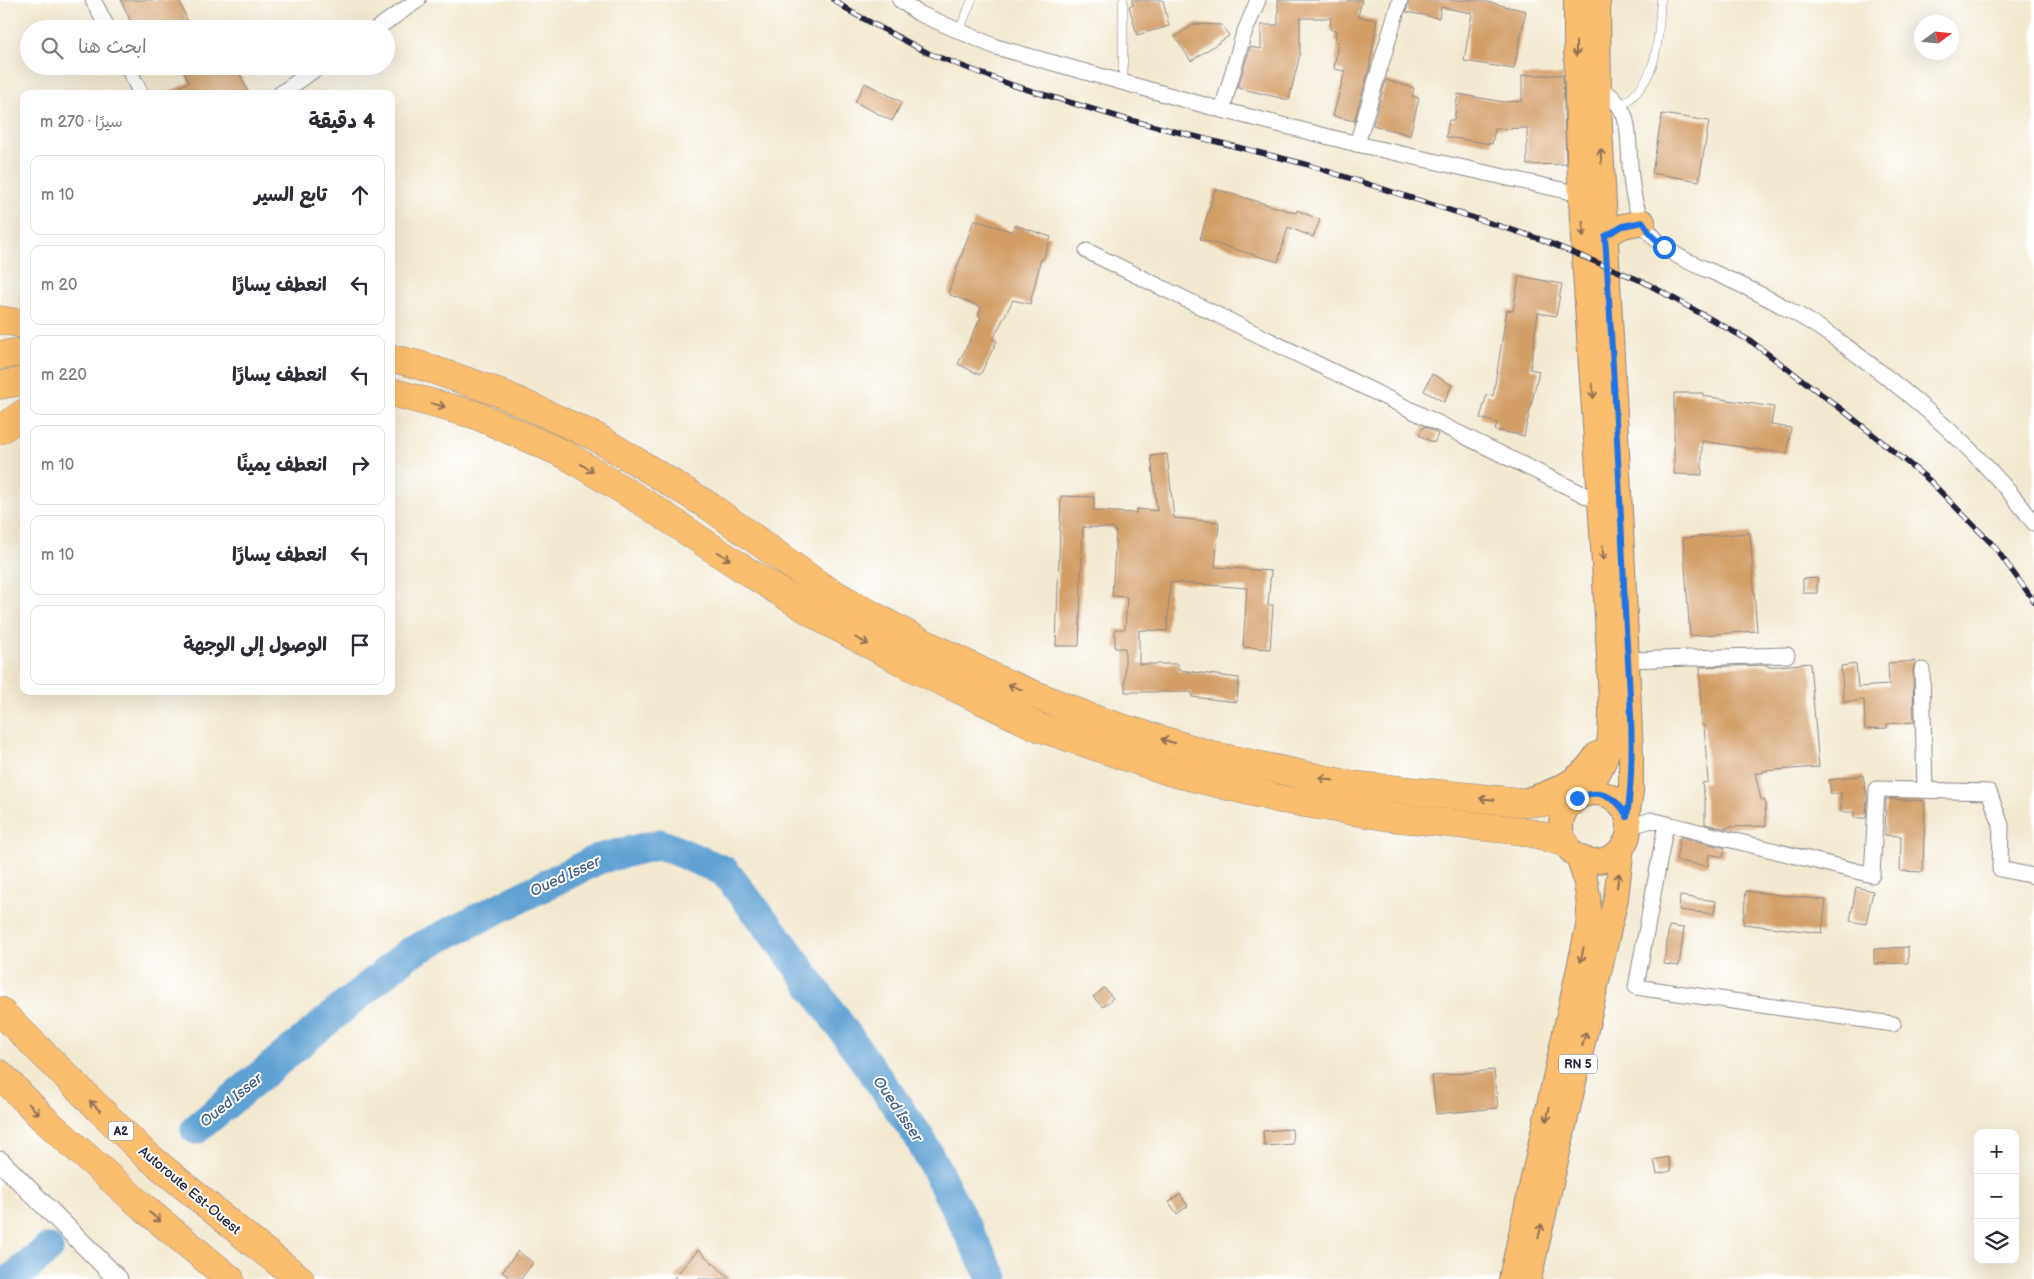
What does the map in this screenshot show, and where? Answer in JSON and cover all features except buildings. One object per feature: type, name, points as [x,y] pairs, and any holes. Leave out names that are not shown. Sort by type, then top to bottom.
[{"type":"highway","points":[[0,320],[20,323]]},
{"type":"highway","points":[[0,355],[20,352]]},
{"type":"highway","points":[[395,359],[416,364],[498,392],[596,437],[709,506],[822,587],[906,634],[999,680],[1099,721],[1215,756],[1351,785],[1520,802],[1578,799]]},
{"type":"highway","points":[[0,385],[20,382]]},
{"type":"highway","points":[[395,393],[476,415],[566,454],[826,621],[914,668],[1038,727],[1171,772],[1280,799],[1389,817],[1515,830],[1572,849]]},
{"type":"highway","points":[[0,430],[20,416]]},
{"type":"highway","name":"Autoroute Est-Ouest","points":[[0,1011],[143,1152],[300,1279]]},
{"type":"highway","points":[[0,1074],[44,1119],[144,1208],[228,1278]]},
{"type":"main road","name":"RN 5","points":[[1529,1279],[1616,898],[1626,830],[1631,775],[1627,660],[1605,236],[1592,197],[1576,59],[1576,0]]},
{"type":"main road","name":"RN 5","points":[[1578,799],[1606,760],[1611,728],[1611,682],[1601,504],[1592,197],[1598,86],[1598,0]]},
{"type":"main road","points":[[1605,236],[1623,226],[1643,222]]},
{"type":"main road","points":[[1520,802],[1558,789],[1569,784],[1582,774],[1597,755],[1611,728]]},
{"type":"main road","points":[[1596,793],[1606,795],[1623,807],[1626,830],[1616,854],[1597,861],[1572,849],[1561,826],[1562,818],[1578,799],[1596,793]]},
{"type":"main road","points":[[1515,830],[1536,840],[1549,850],[1571,874],[1582,896],[1588,927]]},
{"type":"main road","name":"RN 5","points":[[1511,1279],[1588,927],[1590,909],[1588,891],[1572,849]]},
{"type":"street","points":[[93,0],[103,20]]},
{"type":"street","points":[[389,20],[418,0]]},
{"type":"street","points":[[900,0],[918,13],[996,47],[1222,110],[1358,144],[1592,197]]},
{"type":"street","points":[[1222,110],[1242,36],[1258,0]]},
{"type":"street","points":[[1358,144],[1400,0]]},
{"type":"street","points":[[132,75],[139,90]]},
{"type":"street","points":[[286,90],[307,75]]},
{"type":"street","points":[[1598,86],[1611,95],[1627,121],[1632,191],[1636,207],[1643,222],[1658,241],[1678,256],[1746,287],[1792,311],[1824,330],[1860,356],[1930,411],[2010,491],[2034,523]]},
{"type":"street","points":[[1087,252],[1601,504]]},
{"type":"street","points":[[1627,660],[1787,655]]},
{"type":"street","points":[[1922,670],[1925,790]]},
{"type":"street","points":[[1626,830],[1651,820],[1872,875],[1877,789],[1989,792],[2000,825],[2000,869],[2034,876]]},
{"type":"street","points":[[1666,824],[1636,987],[1893,1024]]},
{"type":"street","points":[[0,1161],[118,1279]]},
{"type":"lane","points":[[959,31],[972,0]]},
{"type":"lane","points":[[1123,0],[1123,83]]},
{"type":"lane","points":[[1620,107],[1640,91],[1652,70],[1656,58],[1662,0]]},
{"type":"waterway","name":"Oued Isser","points":[[196,1129],[409,953],[598,859],[660,844],[724,871],[783,945],[919,1137],[993,1279]]},
{"type":"waterway","name":"Oued Isser","points":[[12,1279],[48,1249]]},
{"type":"railway","points":[[834,0],[851,12],[928,53],[1012,85],[1122,118],[1305,164],[1540,239],[1644,282],[1752,342],[1845,412],[1929,480],[1994,546],[2034,601]]},
{"type":"route","points":[[1577,798],[1585,794],[1596,793],[1606,795],[1623,807],[1627,817],[1631,792],[1623,570],[1605,236],[1623,226],[1643,222],[1652,236],[1664,247]]}]
